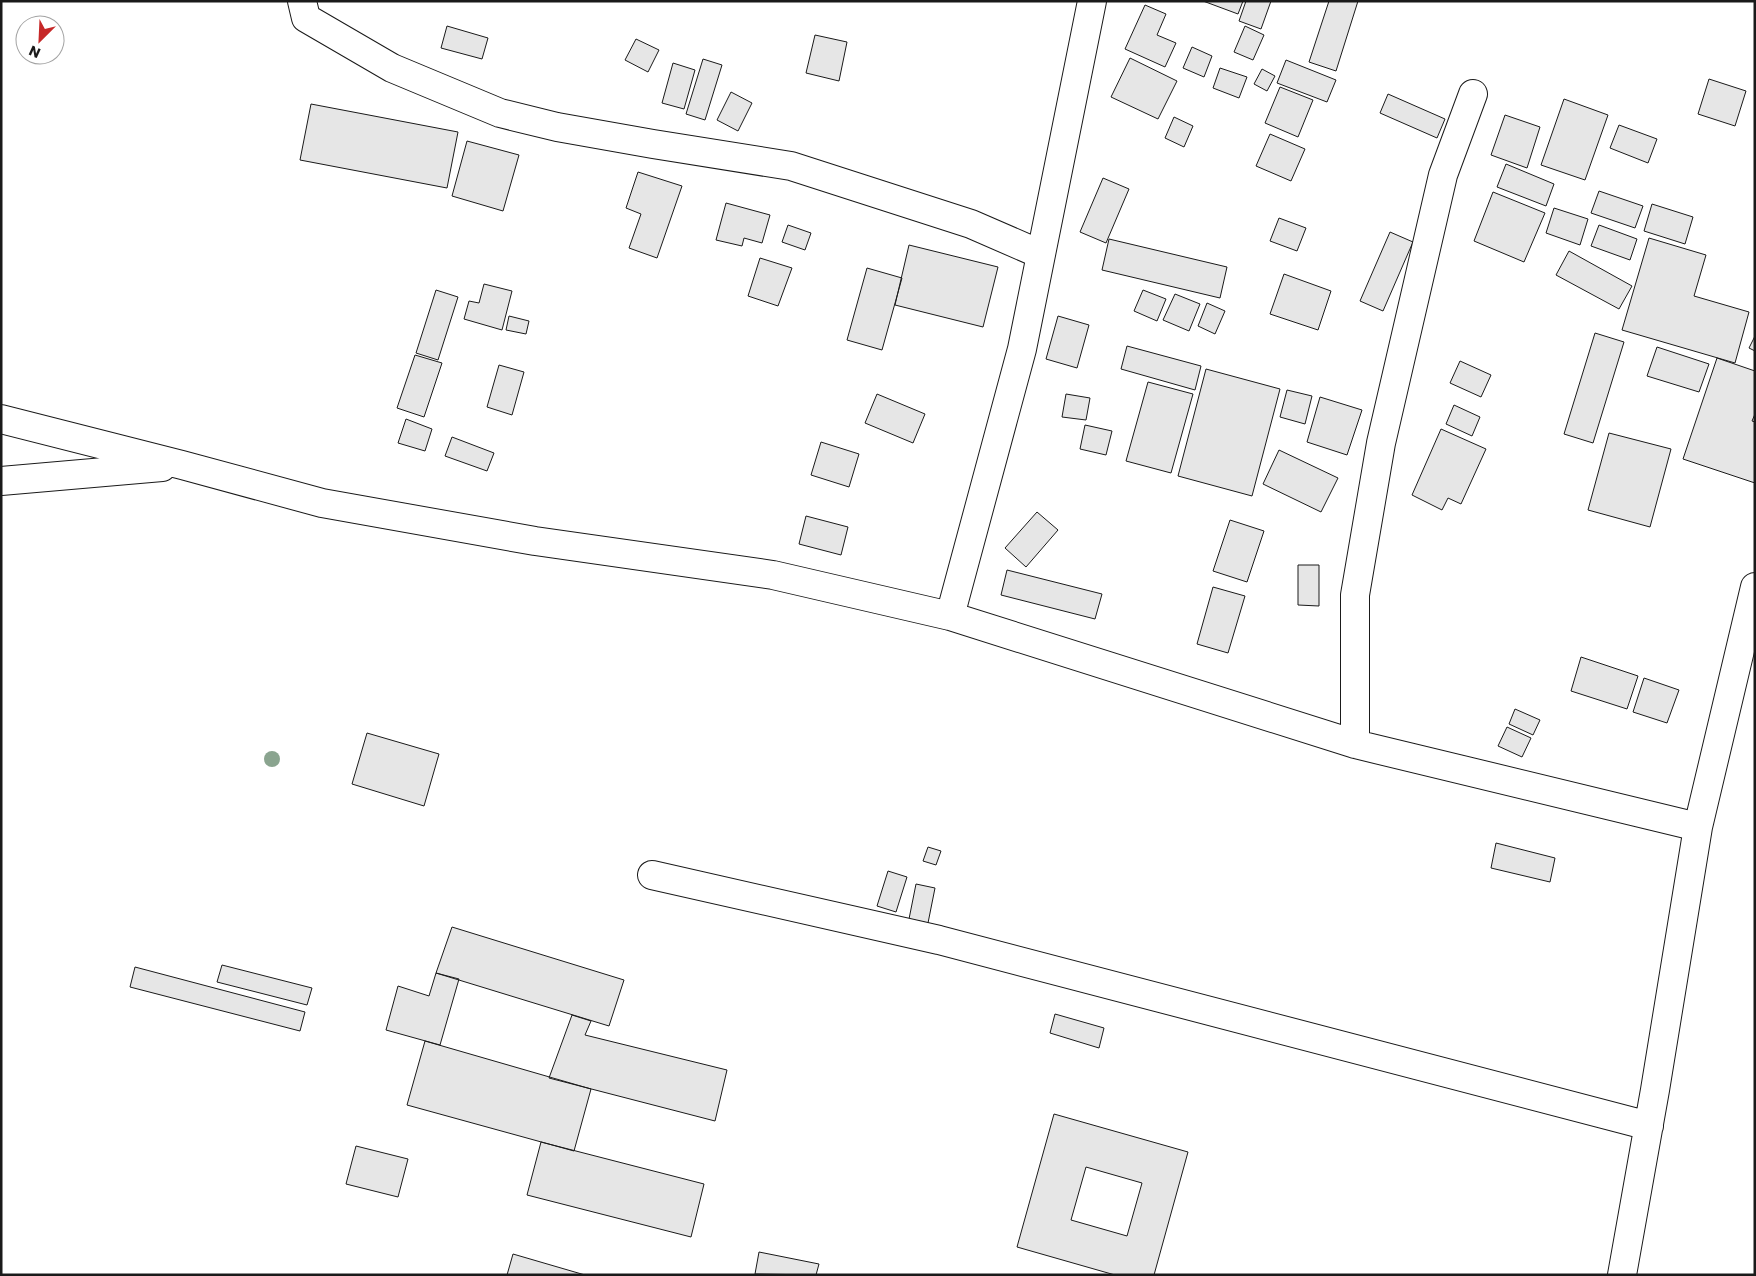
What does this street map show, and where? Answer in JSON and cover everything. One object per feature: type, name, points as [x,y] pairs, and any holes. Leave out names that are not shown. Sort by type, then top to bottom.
[{"type":"street","points":[[302,1],[306,18],[392,68],[500,113],[557,127],[791,166],[971,224],[1040,254]]},
{"type":"street","points":[[950,616],[1022,349],[1092,1]]},
{"type":"street","points":[[1355,744],[1355,595],[1381,443],[1443,175],[1473,94]]},
{"type":"street","points":[[1,419],[322,503],[535,541],[773,574],[950,616],[1355,744],[1698,827]]},
{"type":"street","points":[[1,481],[182,465]]},
{"type":"street","points":[[1622,1275],[1649,1126],[1698,827],[1755,587]]},
{"type":"street","points":[[652,875],[939,940],[1649,1126]]},
{"type":"building","points":[[1203,1],[1243,1],[1238,14]]},
{"type":"building","points":[[1246,1],[1271,1],[1261,29],[1239,21]]},
{"type":"building","points":[[1329,1],[1358,1],[1336,71],[1309,62]]},
{"type":"building","points":[[1145,5],[1166,14],[1157,35],[1176,43],[1165,67],[1125,49]]},
{"type":"building","points":[[447,26],[488,38],[482,59],[441,48]]},
{"type":"building","points":[[1245,26],[1264,35],[1253,60],[1234,52]]},
{"type":"building","points":[[815,35],[847,42],[839,81],[806,73]]},
{"type":"building","points":[[636,39],[659,50],[648,72],[625,60]]},
{"type":"building","points":[[1192,47],[1212,56],[1204,77],[1183,68]]},
{"type":"building","points":[[1130,58],[1177,81],[1158,119],[1111,97]]},
{"type":"building","points":[[703,59],[722,65],[705,120],[686,114]]},
{"type":"building","points":[[1286,60],[1336,80],[1327,102],[1277,83]]},
{"type":"building","points":[[673,63],[695,70],[684,109],[662,103]]},
{"type":"building","points":[[1220,68],[1247,77],[1239,98],[1213,88]]},
{"type":"building","points":[[1262,69],[1275,76],[1267,91],[1254,84]]},
{"type":"building","points":[[1709,79],[1746,91],[1735,126],[1698,114]]},
{"type":"building","points":[[1280,87],[1313,100],[1298,137],[1265,123]]},
{"type":"building","points":[[731,92],[752,103],[738,131],[717,120]]},
{"type":"building","points":[[1388,94],[1445,119],[1437,138],[1380,113]]},
{"type":"building","points":[[1564,99],[1608,115],[1585,180],[1541,165]]},
{"type":"building","points":[[311,104],[458,132],[447,188],[300,160]]},
{"type":"building","points":[[1505,115],[1540,127],[1527,168],[1491,155]]},
{"type":"building","points":[[1174,117],[1193,126],[1184,147],[1165,138]]},
{"type":"building","points":[[1619,125],[1657,139],[1648,163],[1610,148]]},
{"type":"building","points":[[1270,134],[1305,149],[1291,181],[1256,166]]},
{"type":"building","points":[[467,141],[519,155],[503,211],[452,196]]},
{"type":"building","points":[[1506,164],[1554,184],[1546,206],[1497,187]]},
{"type":"building","points":[[638,172],[682,186],[657,258],[629,248],[641,214],[626,208]]},
{"type":"building","points":[[1103,178],[1129,189],[1106,243],[1080,232]]},
{"type":"building","points":[[1599,191],[1643,206],[1635,228],[1591,213]]},
{"type":"building","points":[[1493,192],[1545,213],[1524,262],[1474,241]]},
{"type":"building","points":[[726,203],[770,215],[762,243],[744,238],[742,246],[716,240]]},
{"type":"building","points":[[1652,204],[1693,217],[1685,244],[1644,231]]},
{"type":"building","points":[[1554,208],[1588,219],[1580,245],[1546,233]]},
{"type":"building","points":[[1279,218],[1306,228],[1297,251],[1270,241]]},
{"type":"building","points":[[788,225],[811,233],[805,250],[782,242]]},
{"type":"building","points":[[1599,225],[1637,239],[1630,260],[1591,246]]},
{"type":"building","points":[[1390,232],[1413,242],[1383,311],[1360,301]]},
{"type":"building","points":[[1649,238],[1706,255],[1694,296],[1749,312],[1735,363],[1622,330]]},
{"type":"building","points":[[1109,239],[1227,267],[1220,298],[1102,270]]},
{"type":"building","points":[[909,245],[998,267],[983,327],[895,305]]},
{"type":"building","points":[[1569,251],[1632,286],[1619,309],[1556,275]]},
{"type":"building","points":[[760,258],[792,268],[778,306],[748,296]]},
{"type":"building","points":[[867,268],[902,278],[882,350],[847,340]]},
{"type":"building","points":[[1284,274],[1331,291],[1318,330],[1270,314]]},
{"type":"building","points":[[484,284],[512,291],[502,330],[464,319],[469,301],[479,303]]},
{"type":"building","points":[[436,290],[458,297],[438,360],[416,353]]},
{"type":"building","points":[[1143,290],[1166,299],[1157,321],[1134,311]]},
{"type":"building","points":[[1175,294],[1200,304],[1189,331],[1163,320]]},
{"type":"building","points":[[1207,303],[1225,311],[1215,334],[1198,326]]},
{"type":"building","points":[[509,316],[529,321],[526,334],[506,330]]},
{"type":"building","points":[[1058,316],[1089,325],[1077,368],[1046,359]]},
{"type":"building","points":[[1595,333],[1624,342],[1593,443],[1564,434]]},
{"type":"building","points":[[1755,336],[1755,351],[1749,348]]},
{"type":"building","points":[[1127,346],[1201,366],[1195,390],[1121,369]]},
{"type":"building","points":[[1657,347],[1709,364],[1699,392],[1647,376]]},
{"type":"building","points":[[415,355],[442,363],[424,417],[397,408]]},
{"type":"building","points":[[1717,358],[1755,371],[1755,414],[1752,421],[1755,422],[1755,483],[1683,459]]},
{"type":"building","points":[[1460,361],[1491,375],[1481,397],[1450,383]]},
{"type":"building","points":[[499,365],[524,372],[512,415],[487,407]]},
{"type":"building","points":[[1206,369],[1280,389],[1252,496],[1178,476]]},
{"type":"building","points":[[1148,382],[1193,394],[1171,473],[1126,461]]},
{"type":"building","points":[[1287,390],[1312,396],[1305,424],[1280,417]]},
{"type":"building","points":[[877,394],[925,414],[913,443],[865,423]]},
{"type":"building","points":[[1066,394],[1090,398],[1086,420],[1062,417]]},
{"type":"building","points":[[1320,397],[1362,410],[1347,455],[1307,442]]},
{"type":"building","points":[[1454,405],[1480,417],[1472,436],[1446,424]]},
{"type":"building","points":[[406,419],[432,429],[425,451],[398,443]]},
{"type":"building","points":[[1085,425],[1112,431],[1106,455],[1080,449]]},
{"type":"building","points":[[1441,429],[1486,449],[1461,504],[1448,498],[1442,510],[1412,495]]},
{"type":"building","points":[[1609,433],[1671,449],[1650,527],[1588,510]]},
{"type":"building","points":[[452,437],[494,453],[487,471],[445,456]]},
{"type":"building","points":[[821,442],[859,454],[849,487],[811,475]]},
{"type":"building","points":[[1279,450],[1338,478],[1321,512],[1263,484]]},
{"type":"building","points":[[1037,512],[1058,530],[1026,567],[1005,548]]},
{"type":"building","points":[[806,516],[848,527],[841,555],[799,544]]},
{"type":"building","points":[[1230,520],[1264,531],[1247,582],[1213,571]]},
{"type":"building","points":[[1298,565],[1319,565],[1319,606],[1298,605]]},
{"type":"building","points":[[1007,570],[1102,594],[1095,619],[1001,595]]},
{"type":"building","points":[[1213,587],[1245,596],[1228,653],[1197,644]]},
{"type":"building","points":[[1581,657],[1638,676],[1627,709],[1571,691]]},
{"type":"building","points":[[1644,678],[1679,690],[1667,723],[1633,712]]},
{"type":"building","points":[[1515,709],[1540,720],[1533,735],[1509,724]]},
{"type":"building","points":[[1507,727],[1531,738],[1522,757],[1498,746]]},
{"type":"building","points":[[367,733],[439,754],[424,806],[352,784]]},
{"type":"building","points":[[1496,843],[1555,858],[1550,882],[1491,868]]},
{"type":"building","points":[[928,847],[941,851],[936,865],[923,861]]},
{"type":"building","points":[[888,871],[907,877],[896,912],[877,906]]},
{"type":"building","points":[[916,884],[935,888],[928,923],[909,919]]},
{"type":"building","points":[[452,927],[624,980],[609,1026],[436,973]]},
{"type":"building","points":[[222,965],[312,988],[307,1005],[217,982]]},
{"type":"building","points":[[135,967],[305,1012],[300,1031],[130,987]]},
{"type":"building","points":[[436,973],[459,979],[440,1045],[386,1030],[398,986],[429,996]]},
{"type":"building","points":[[1055,1014],[1104,1028],[1099,1048],[1050,1033]]},
{"type":"building","points":[[572,1015],[591,1021],[585,1035],[727,1070],[715,1121],[549,1078]]},
{"type":"building","points":[[425,1041],[591,1089],[574,1151],[407,1105]]},
{"type":"building","points":[[1054,1114],[1188,1152],[1154,1275],[1115,1275],[1017,1247]],"holes":[[[1086,1167],[1142,1183],[1127,1236],[1071,1220]]]},
{"type":"building","points":[[541,1142],[704,1184],[691,1237],[527,1195]]},
{"type":"building","points":[[356,1146],[408,1159],[398,1197],[346,1184]]},
{"type":"building","points":[[759,1252],[819,1264],[816,1275],[755,1274]]},
{"type":"building","points":[[513,1254],[585,1275],[507,1275]]}]
